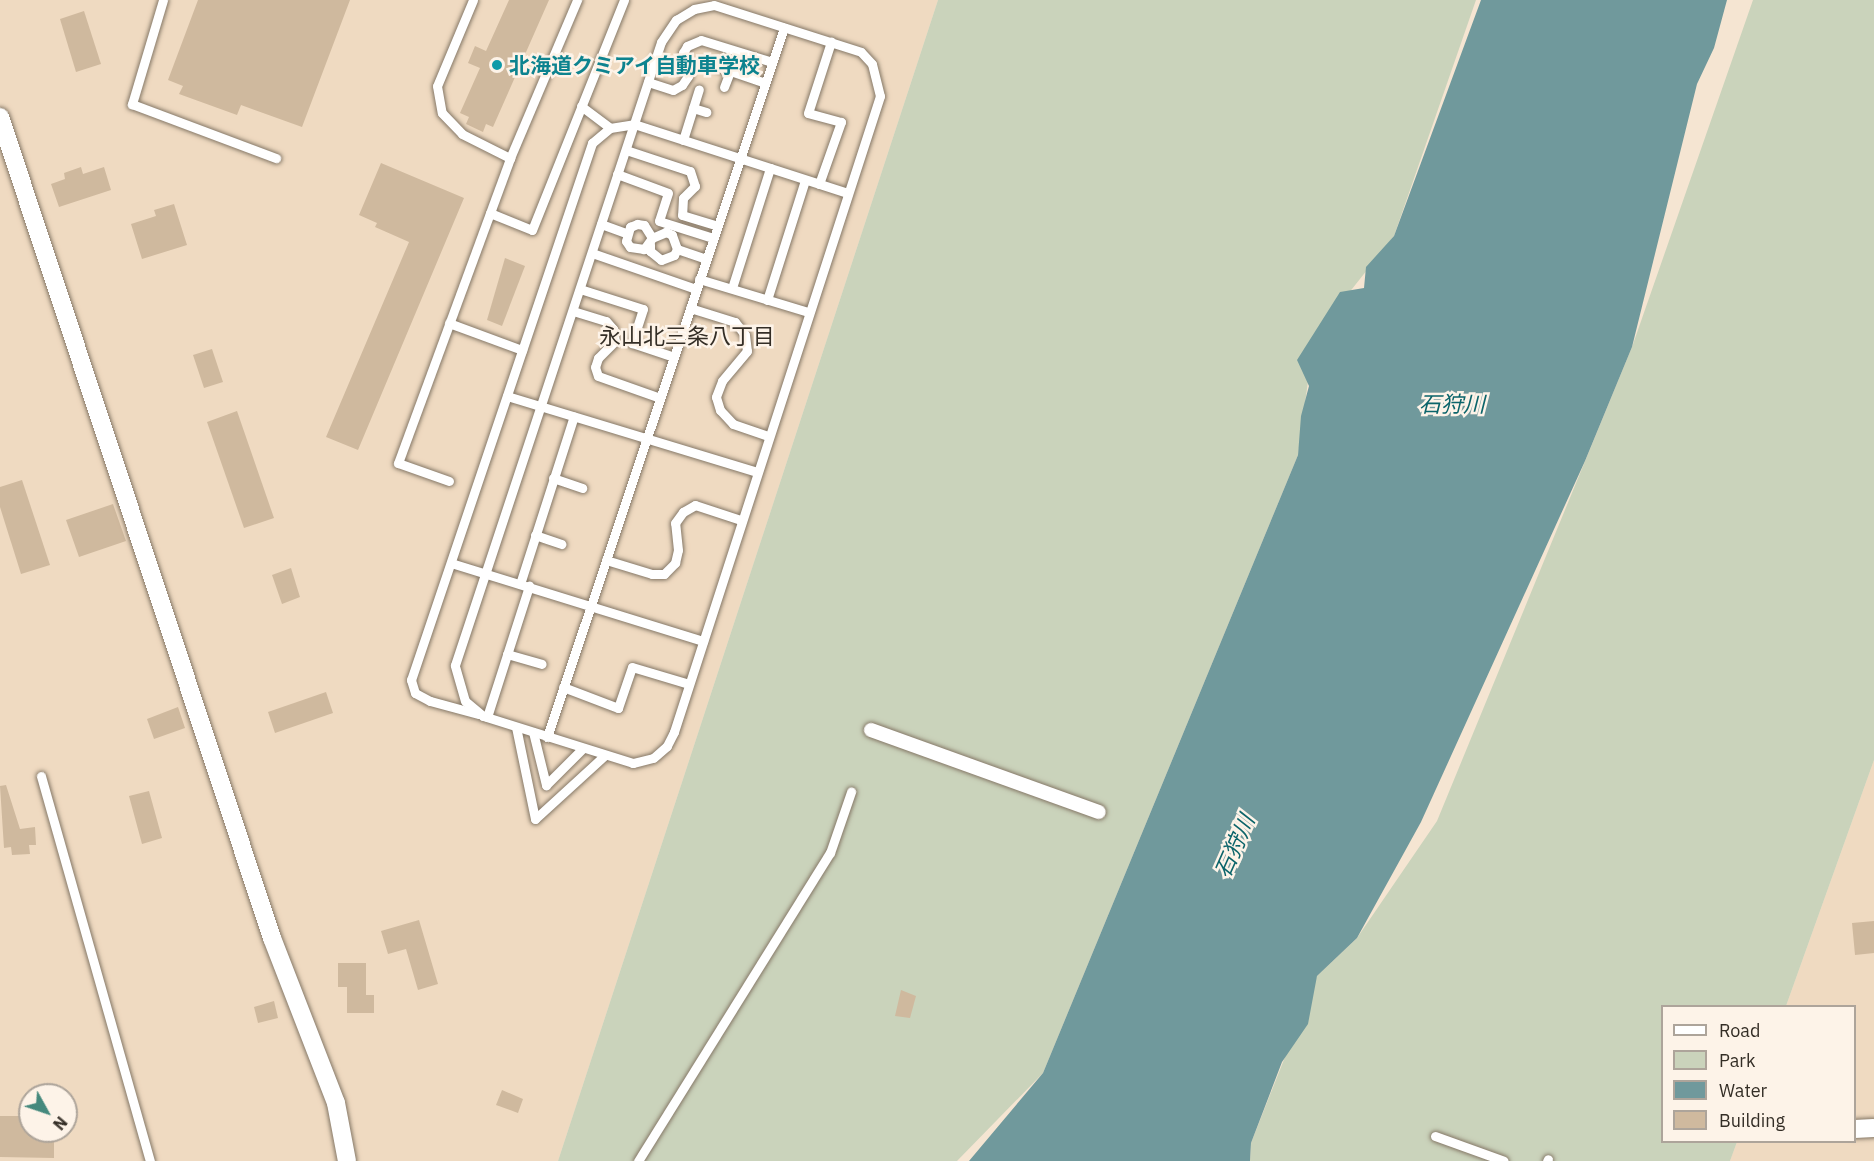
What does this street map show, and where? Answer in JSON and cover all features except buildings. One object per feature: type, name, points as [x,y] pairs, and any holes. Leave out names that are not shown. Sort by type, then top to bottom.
[{"type":"street","points":[[0,117],[272,938],[336,1103],[347,1161]]},
{"type":"street","points":[[871,730],[1099,812]]},
{"type":"street","points":[[1856,1129],[1874,1128]]},
{"type":"lane","points":[[163,0],[132,104],[276,158]]},
{"type":"lane","points":[[473,0],[437,86],[442,113],[462,134],[510,158]]},
{"type":"lane","points":[[449,481],[398,463],[510,158],[577,0]]},
{"type":"lane","points":[[490,213],[532,230],[624,0]]},
{"type":"lane","points":[[485,716],[465,701],[455,665],[573,311],[617,174],[626,150],[634,124],[661,42],[676,20],[694,9],[714,5],[861,52],[872,64],[880,96],[667,746],[653,758],[633,763],[485,716],[429,701],[415,693],[411,680],[592,143],[610,128],[634,124],[847,193]]},
{"type":"lane","points":[[547,737],[784,28]]},
{"type":"lane","points":[[648,82],[673,90],[682,85],[688,76],[683,53],[687,46],[701,40],[772,62]]},
{"type":"lane","points":[[819,184],[841,122],[808,113],[831,42]]},
{"type":"lane","points":[[707,63],[765,83]]},
{"type":"lane","points":[[724,87],[730,70]]},
{"type":"lane","points":[[683,140],[699,88]]},
{"type":"lane","points":[[581,106],[610,128]]},
{"type":"lane","points":[[693,108],[706,112]]},
{"type":"lane","points":[[626,150],[690,171],[696,186],[683,198],[682,215],[717,226]]},
{"type":"lane","points":[[732,288],[770,168]]},
{"type":"lane","points":[[617,174],[668,193],[659,221],[713,238]]},
{"type":"lane","points":[[767,300],[805,180]]},
{"type":"lane","points":[[601,224],[626,233]]},
{"type":"lane","points":[[651,241],[644,225],[630,227],[626,233],[626,241],[637,250],[651,241],[666,232],[672,235],[677,249],[674,255],[661,260],[650,251],[651,241]]},
{"type":"lane","points":[[677,249],[706,259]]},
{"type":"lane","points":[[592,253],[696,289]]},
{"type":"lane","points":[[699,279],[808,312]]},
{"type":"lane","points":[[580,289],[643,309],[632,343],[674,357]]},
{"type":"lane","points":[[690,308],[735,322],[745,335],[747,351],[722,381],[716,397],[720,410],[733,424],[768,436]]},
{"type":"lane","points":[[573,311],[606,321],[613,329],[615,341],[594,367],[598,376],[660,398]]},
{"type":"lane","points":[[449,323],[522,350]]},
{"type":"lane","points":[[507,396],[757,472]]},
{"type":"lane","points":[[485,716],[507,654],[535,535],[574,416]]},
{"type":"lane","points":[[553,478],[582,488]]},
{"type":"lane","points":[[606,560],[652,574],[664,574],[675,563],[675,523],[683,512],[695,505],[741,520]]},
{"type":"lane","points":[[535,535],[561,544]]},
{"type":"lane","points":[[451,563],[703,641]]},
{"type":"lane","points":[[507,654],[542,664]]},
{"type":"lane","points":[[563,687],[618,708],[632,667],[689,684]]},
{"type":"lane","points":[[516,727],[535,819],[605,754]]},
{"type":"lane","points":[[533,732],[546,785],[583,748]]},
{"type":"lane","points":[[41,777],[150,1161]]},
{"type":"lane","points":[[638,1161],[830,853],[851,792]]},
{"type":"lane","points":[[1435,1136],[1504,1161]]},
{"type":"shaded area","points":[[0,0],[938,0],[558,1161],[0,1161]]},
{"type":"shaded area","points":[[1874,760],[1874,1161],[1730,1161],[1737,1143],[1856,1143],[1856,1005],[1786,1005]]},
{"type":"green space","points":[[938,0],[1476,0],[1394,236],[1314,337],[1298,455],[1043,1073],[957,1161],[558,1161]]},
{"type":"green space","points":[[1753,0],[1874,0],[1874,760],[1786,1005],[1661,1005],[1661,1143],[1737,1143],[1730,1161],[1250,1161],[1251,1143],[1317,976],[1357,938],[1437,821],[1632,347]]},
{"type":"water","name":"石狩川","points":[[1481,0],[1727,0],[1714,48],[1697,84],[1632,347],[1585,461],[1421,822],[1357,938],[1317,976],[1308,1024],[1282,1062],[1251,1143],[1250,1161],[969,1161],[1043,1073],[1298,455],[1301,416],[1309,386],[1297,360],[1340,292],[1364,288],[1366,267],[1394,236]]},
{"type":"place","name":"北海道クミアイ自動車学校","points":[[497,65]]},
{"type":"district","name":"永山北三条八丁目","points":[[687,336]]}]
